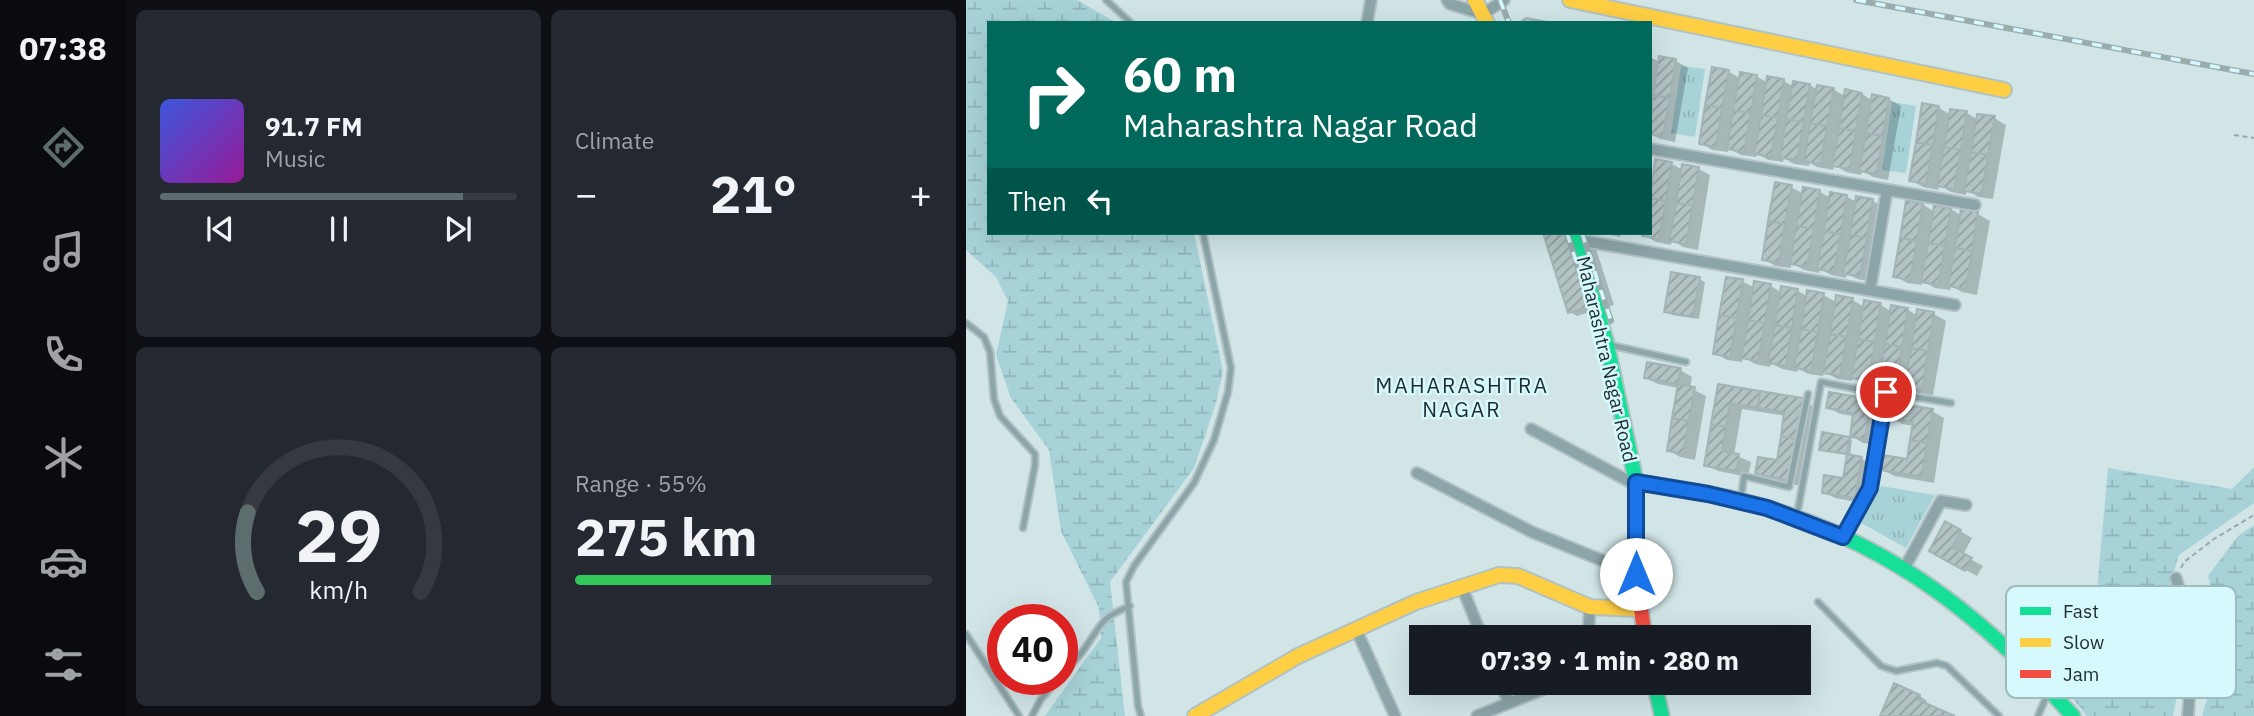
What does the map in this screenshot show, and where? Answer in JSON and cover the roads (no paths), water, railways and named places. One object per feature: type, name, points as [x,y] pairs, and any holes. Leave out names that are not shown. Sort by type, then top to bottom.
[{"type":"street","points":[[1367,21],[1371,0]]},
{"type":"street","points":[[1447,0],[1450,4],[1485,19]]},
{"type":"street","points":[[1475,0],[1485,19]]},
{"type":"street","points":[[1485,19],[1504,0]]},
{"type":"street","points":[[1570,0],[2004,90]]},
{"type":"street","points":[[1652,149],[1975,205]]},
{"type":"street","points":[[1870,290],[1887,190]]},
{"type":"street","points":[[1577,236],[1955,305]]},
{"type":"street","name":"Maharashtra Nagar Road","points":[[1577,236],[1608,345],[1636,483],[1708,494],[1740,502],[1797,518],[1843,537],[1904,569],[1974,618],[2006,647]]},
{"type":"street","points":[[1531,429],[1636,483],[1636,574],[1643,625]]},
{"type":"street","points":[[1417,473],[1532,532],[1636,574]]},
{"type":"street","points":[[1904,569],[1941,501],[1966,505]]},
{"type":"street","points":[[1195,716],[1298,656],[1356,629],[1416,602],[1499,575],[1518,576],[1590,607],[1640,609]]},
{"type":"street","points":[[2176,578],[2178,586]]},
{"type":"street","points":[[1462,587],[1477,625]]},
{"type":"street","points":[[1589,625],[1590,607]]},
{"type":"street","points":[[1356,629],[1395,716]]},
{"type":"street","points":[[1506,695],[1509,703]]},
{"type":"street","points":[[1477,716],[1529,695]]},
{"type":"street","points":[[1657,695],[1662,716]]},
{"type":"street","name":"Maharashtra Nagar Road","points":[[2057,698],[2073,716]]},
{"type":"street","points":[[2188,716],[2189,698]]},
{"type":"lane","points":[[1106,0],[1129,21]]},
{"type":"lane","points":[[1142,716],[1138,706],[1126,582],[1134,566],[1194,483],[1214,440],[1228,393],[1231,368],[1203,235]]},
{"type":"lane","points":[[966,323],[984,337],[990,352],[994,399],[1000,416],[1035,454],[1023,528]]},
{"type":"lane","points":[[1608,345],[1686,362]]},
{"type":"lane","points":[[1797,518],[1821,382],[1878,393]]},
{"type":"lane","points":[[1843,537],[1870,488],[1886,392],[1951,403]]},
{"type":"lane","points":[[1740,502],[1744,475],[1789,487],[1808,394]]},
{"type":"lane","points":[[1818,602],[1881,666],[1896,671],[1937,663],[1947,666],[1999,716]]},
{"type":"lane","points":[[1078,656],[1096,628],[1110,614],[1130,606]]},
{"type":"lane","points":[[966,635],[1019,716]]},
{"type":"lane","points":[[1032,716],[1044,695]]},
{"type":"lane","points":[[2038,716],[2046,698]]},
{"type":"railway","points":[[1500,0],[1508,21]]},
{"type":"railway","points":[[1856,0],[2254,74]]},
{"type":"railway","points":[[1568,235],[1596,325]]},
{"type":"railway","points":[[1583,235],[1611,321]]},
{"type":"district","name":"MAHARASHTRA NAGAR","points":[[1462,398]]}]
